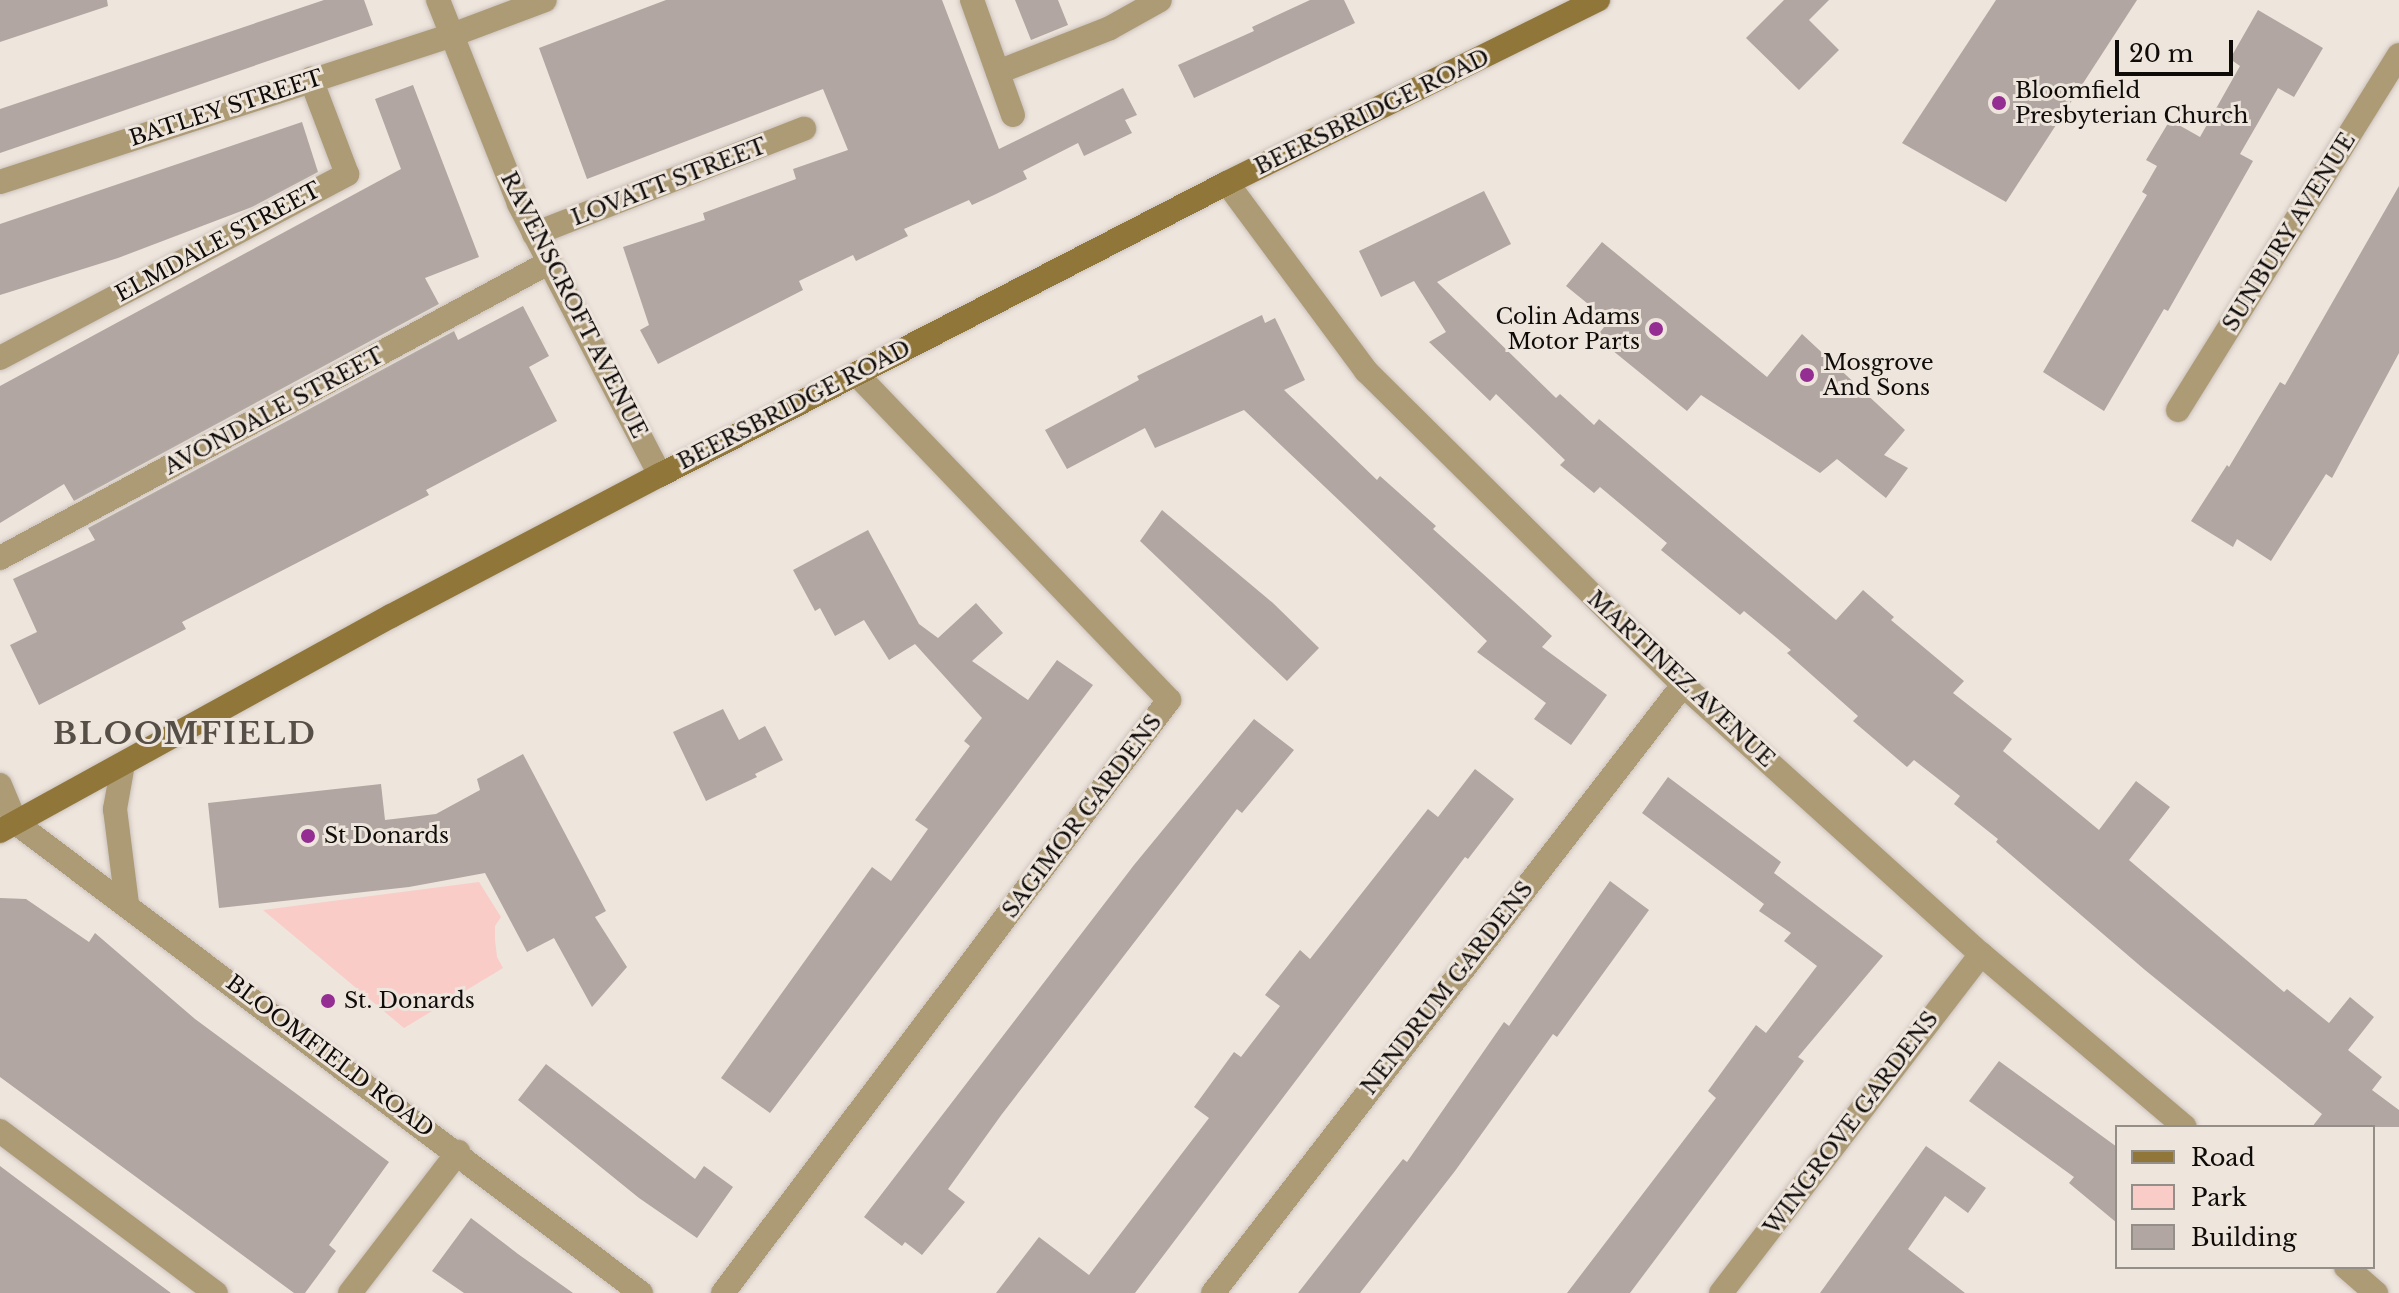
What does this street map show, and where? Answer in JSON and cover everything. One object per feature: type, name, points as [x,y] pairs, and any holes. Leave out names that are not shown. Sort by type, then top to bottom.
[{"type":"main road","name":"BEERSBRIDGE ROAD","points":[[8,827],[391,616],[660,475],[1227,183],[1598,0]]},
{"type":"street","name":"RAVENSCROFT AVENUE","points":[[438,0],[534,234],[660,475]]},
{"type":"street","name":"BATLEY STREET","points":[[0,182],[452,35],[545,0]]},
{"type":"street","points":[[972,0],[1013,115]]},
{"type":"street","points":[[998,72],[1110,28],[1160,0]]},
{"type":"street","name":"SUNBURY AVENUE","points":[[2178,410],[2399,55]]},
{"type":"street","name":"ELMDALE STREET","points":[[0,358],[347,174],[311,79]]},
{"type":"street","name":"LOVATT STREET","points":[[534,234],[804,129]]},
{"type":"street","name":"MARTINEZ AVENUE","points":[[1227,183],[1366,371],[1683,685],[1981,954],[2183,1125]]},
{"type":"street","name":"AVONDALE STREET","points":[[0,558],[548,263]]},
{"type":"street","name":"SAGIMOR GARDENS","points":[[723,1293],[1169,700],[856,374]]},
{"type":"street","name":"NENDRUM GARDENS","points":[[1213,1293],[1683,685]]},
{"type":"street","points":[[123,764],[115,809],[127,904]]},
{"type":"street","points":[[0,785],[8,827]]},
{"type":"street","name":"BLOOMFIELD ROAD","points":[[8,827],[127,904],[640,1293]]},
{"type":"street","name":"WINGROVE GARDENS","points":[[1721,1293],[1981,954]]},
{"type":"street","points":[[0,1131],[216,1293]]},
{"type":"street","points":[[350,1293],[458,1152]]},
{"type":"street","points":[[2348,1269],[2376,1293]]},
{"type":"green space","points":[[479,882],[501,917],[495,926],[495,940],[497,957],[503,968],[404,1028],[263,910]]},
{"type":"building","points":[[0,0],[107,0],[108,6],[0,42]]},
{"type":"building","points":[[324,0],[364,0],[373,25],[0,153],[0,109]]},
{"type":"building","points":[[666,0],[942,0],[999,149],[1123,88],[1137,115],[1125,120],[1132,133],[1084,156],[1078,143],[1023,171],[1027,179],[972,205],[969,200],[904,229],[908,236],[856,261],[853,255],[799,281],[803,290],[658,364],[640,330],[649,325],[623,247],[705,220],[703,213],[796,179],[793,169],[848,150],[823,89],[587,179],[539,48]]},
{"type":"building","points":[[1015,0],[1058,0],[1068,25],[1031,40]]},
{"type":"building","points":[[1310,0],[1344,0],[1355,23],[1194,98],[1178,65],[1254,31],[1252,27]]},
{"type":"building","points":[[1784,0],[1829,0],[1809,20],[1839,50],[1799,90],[1746,38]]},
{"type":"building","name":"Bloomfield Presbyterian Church","points":[[1996,0],[2137,0],[2006,202],[1902,143]]},
{"type":"building","points":[[2258,10],[2323,48],[2294,97],[2278,88],[2240,154],[2253,161],[2168,311],[2164,309],[2104,411],[2043,372],[2147,195],[2142,192],[2157,166],[2146,160],[2170,120],[2200,137],[2240,66],[2230,59]]},
{"type":"building","points":[[413,85],[479,257],[425,278],[439,304],[74,501],[64,484],[0,523],[0,386],[401,169],[375,99]]},
{"type":"building","points":[[302,122],[318,172],[252,207],[118,258],[0,295],[0,224]]},
{"type":"building","points":[[2399,186],[2399,353],[2332,478],[2326,474],[2271,561],[2237,539],[2233,547],[2191,521],[2227,465],[2229,467],[2280,382],[2285,385]]},
{"type":"building","points":[[1484,191],[1511,244],[1437,282],[1556,398],[1560,394],[1594,425],[1599,419],[1836,620],[1863,590],[1894,617],[1891,620],[1964,681],[1953,693],[2012,739],[2003,751],[2099,830],[2136,781],[2170,807],[2129,860],[2284,992],[2287,989],[2329,1023],[2350,997],[2374,1017],[2348,1050],[2382,1077],[2372,1090],[2399,1110],[2399,1127],[2314,1125],[2322,1114],[2145,970],[1996,842],[1998,839],[1954,804],[1960,796],[1914,760],[1907,767],[1853,721],[1858,716],[1787,653],[1791,650],[1744,611],[1740,615],[1661,550],[1667,543],[1600,487],[1594,493],[1560,465],[1565,460],[1496,394],[1490,401],[1429,342],[1446,332],[1414,281],[1381,297],[1359,251]]},
{"type":"building","points":[[1602,242],[1767,377],[1802,334],[1905,430],[1884,455],[1908,468],[1886,498],[1837,459],[1820,473],[1701,395],[1687,411],[1596,337],[1609,321],[1566,286]]},
{"type":"building","points":[[523,306],[549,356],[529,367],[557,421],[426,490],[429,495],[182,622],[186,629],[39,705],[10,645],[37,632],[13,579],[95,540],[88,528],[454,331],[458,340]]},
{"type":"building","points":[[1262,315],[1265,323],[1275,318],[1305,380],[1284,390],[1377,480],[1380,476],[1436,526],[1433,529],[1552,636],[1542,647],[1607,695],[1571,745],[1534,719],[1546,703],[1477,652],[1487,641],[1244,410],[1155,448],[1145,428],[1067,469],[1045,430],[1139,380],[1137,376]]},
{"type":"building","points":[[1162,510],[1273,603],[1319,648],[1287,681],[1140,541]]},
{"type":"building","points":[[868,530],[919,624],[938,638],[976,603],[1003,633],[972,661],[1028,700],[1057,660],[1093,685],[770,1113],[721,1078],[872,867],[891,881],[928,829],[915,820],[970,746],[964,741],[982,718],[915,644],[889,660],[864,620],[835,636],[820,608],[815,611],[793,570]]},
{"type":"building","points":[[723,709],[739,740],[765,726],[783,760],[755,774],[757,777],[706,801],[673,732]]},
{"type":"building","points":[[1254,719],[1294,750],[1242,813],[1237,809],[1002,1114],[948,1189],[965,1202],[922,1255],[905,1242],[902,1246],[864,1217],[1134,865]]},
{"type":"building","points":[[523,754],[606,911],[595,917],[627,967],[592,1007],[554,938],[527,952],[485,873],[409,887],[219,908],[208,803],[381,784],[385,820],[436,814],[480,790],[477,779]]},
{"type":"building","points":[[1475,769],[1514,799],[1468,859],[1465,857],[1135,1293],[996,1293],[1039,1237],[1089,1275],[1209,1118],[1194,1107],[1234,1052],[1241,1057],[1280,1006],[1265,995],[1300,950],[1310,959],[1428,809],[1438,817]]},
{"type":"building","points":[[1668,777],[1781,862],[1774,873],[1883,956],[1798,1057],[1804,1061],[1630,1293],[1567,1293],[1716,1098],[1708,1091],[1756,1025],[1766,1033],[1817,966],[1784,941],[1791,933],[1759,911],[1764,904],[1642,813]]},
{"type":"building","points":[[1610,881],[1649,910],[1557,1037],[1553,1034],[1455,1171],[1360,1293],[1298,1293],[1403,1159],[1407,1162],[1504,1022],[1509,1026]]},
{"type":"building","points":[[0,898],[26,899],[89,942],[95,933],[195,1019],[389,1162],[329,1245],[336,1251],[305,1293],[294,1293],[0,1077]]},
{"type":"building","points":[[1999,1061],[2115,1146],[2115,1221],[2069,1183],[2074,1177],[1969,1101]]},
{"type":"building","points":[[546,1064],[695,1179],[704,1166],[733,1187],[697,1238],[639,1198],[518,1100]]},
{"type":"building","points":[[1926,1146],[1986,1188],[1968,1213],[1945,1196],[1908,1249],[1965,1293],[1820,1293]]},
{"type":"building","points":[[0,1166],[36,1193],[171,1293],[0,1293]]},
{"type":"building","points":[[471,1218],[573,1293],[464,1293],[432,1271]]},
{"type":"place","name":"Bloomfield Presbyterian Church","points":[[1999,103]]},
{"type":"place","name":"Colin Adams Motor Parts","points":[[1656,329]]},
{"type":"place","name":"Mosgrove And Sons","points":[[1807,375]]},
{"type":"place","name":"St Donards","points":[[308,836]]},
{"type":"place","name":"St. Donards","points":[[328,1001]]},
{"type":"district","name":"BLOOMFIELD","points":[[185,734]]}]
